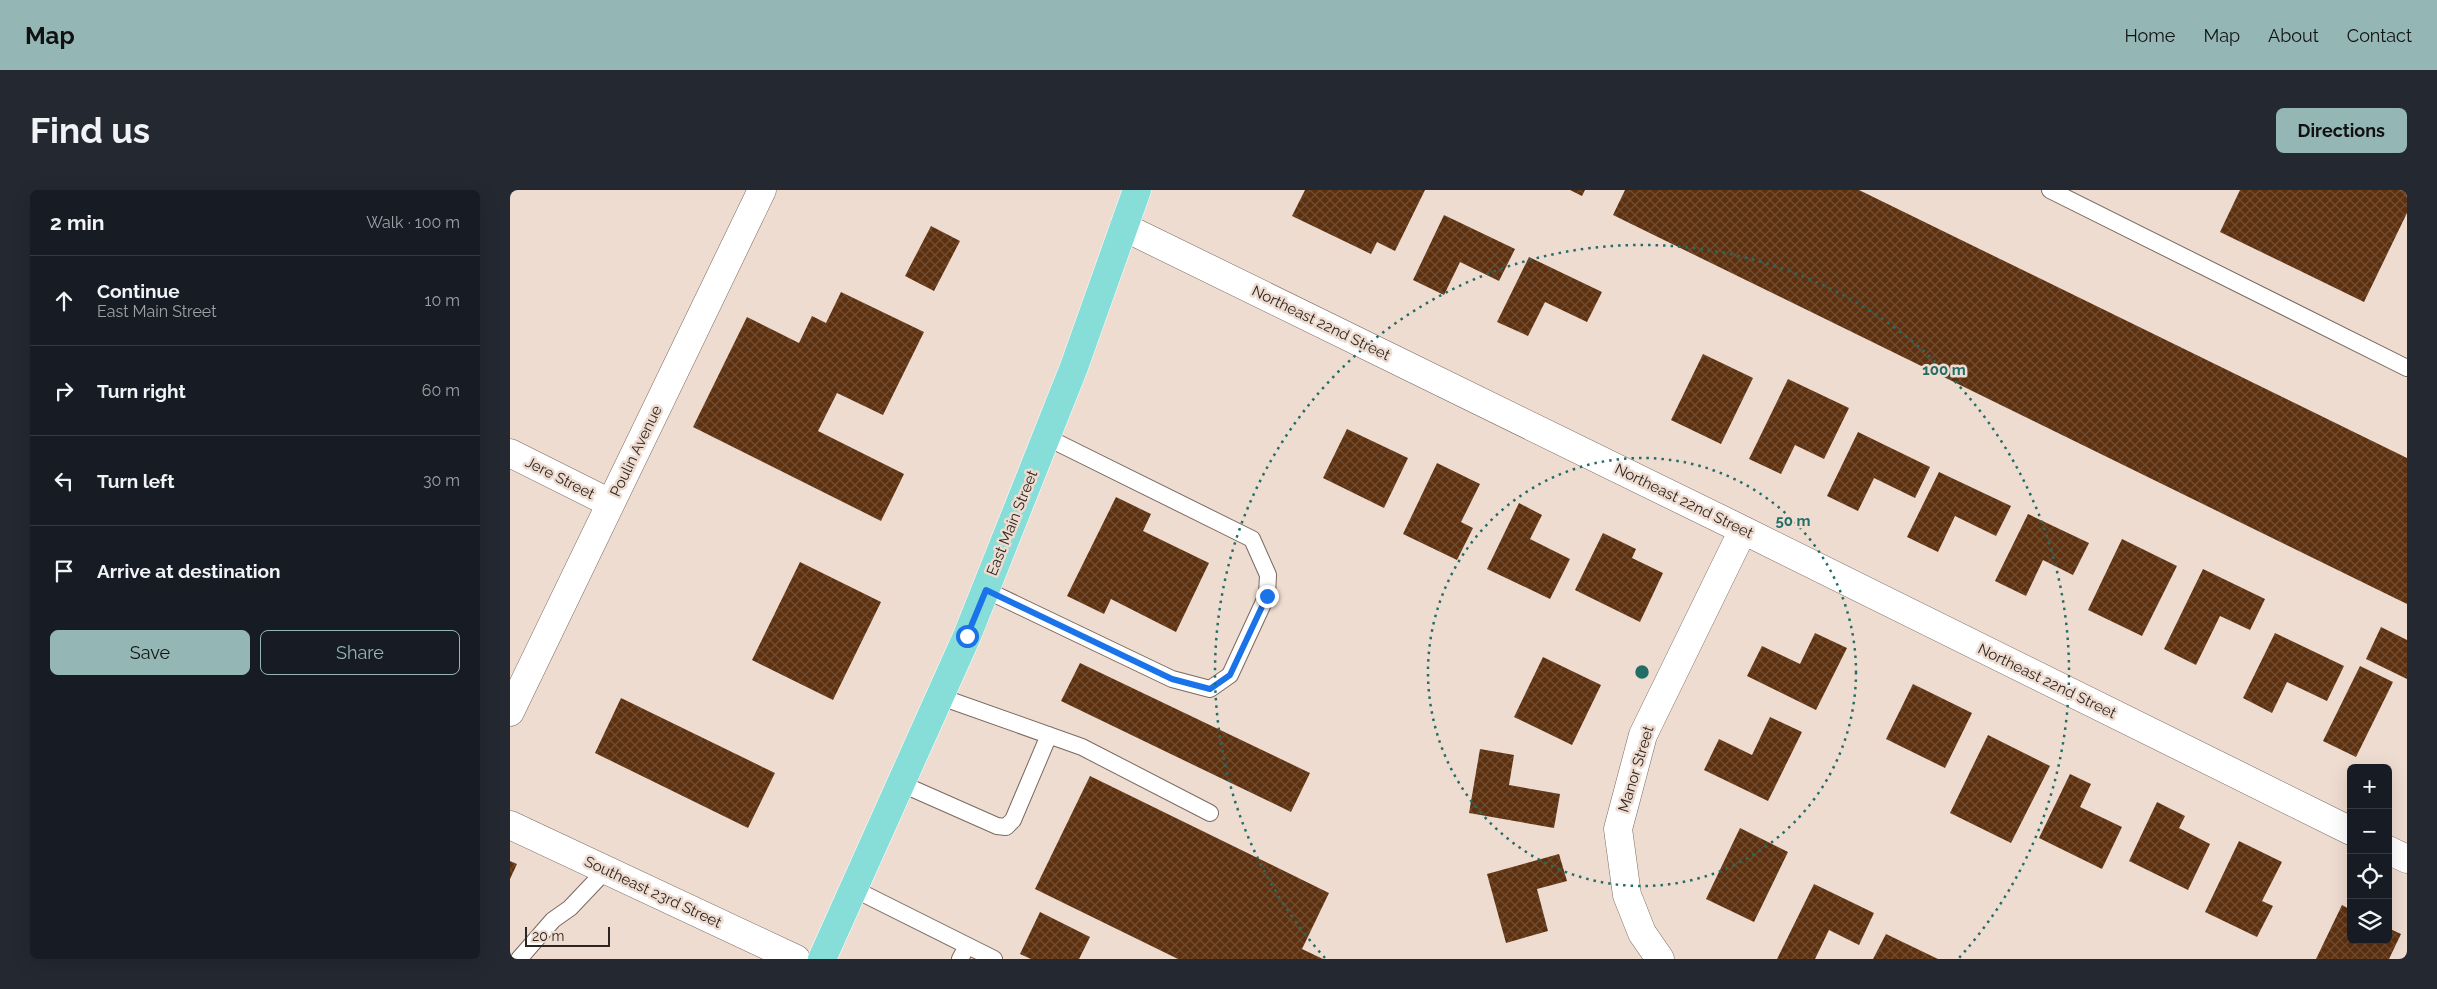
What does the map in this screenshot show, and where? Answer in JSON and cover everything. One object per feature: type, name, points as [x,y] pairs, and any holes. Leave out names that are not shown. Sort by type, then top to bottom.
[{"type":"main road","name":"East Main Street","points":[[822,959],[902,784],[986,590],[1124,227],[1131,192]]},
{"type":"street","name":"Poulin Avenue","points":[[510,712],[762,190]]},
{"type":"street","name":"Northeast 22nd Street","points":[[1124,227],[1743,530],[2347,830]]},
{"type":"street","name":"Jere Street","points":[[510,453],[610,504]]},
{"type":"street","name":"Manor Street","points":[[1660,959],[1642,933],[1627,896],[1618,829],[1643,735],[1743,530]]},
{"type":"street","name":"Southeast 23rd Street","points":[[510,825],[796,959]]},
{"type":"street","points":[[2392,852],[2407,859]]},
{"type":"lane","points":[[2050,190],[2407,368]]},
{"type":"lane","points":[[986,590],[1172,679],[1210,689],[1230,675],[1267,596],[1268,575],[1252,539],[1046,436]]},
{"type":"lane","points":[[940,697],[1082,747],[1210,813]]},
{"type":"lane","points":[[902,784],[997,826],[1006,827],[1013,820],[1049,735]]},
{"type":"lane","points":[[518,959],[553,920],[570,908],[606,870]]},
{"type":"lane","points":[[854,889],[963,952],[994,959]]},
{"type":"building","points":[[1305,190],[1425,190],[1395,251],[1377,242],[1371,254],[1292,216]]},
{"type":"building","points":[[1570,190],[1585,190],[1582,196]]},
{"type":"building","points":[[1625,190],[1859,190],[2407,458],[2407,604],[1613,215]]},
{"type":"building","points":[[2240,190],[2407,190],[2407,213],[2364,302],[2220,232]]},
{"type":"building","points":[[1444,215],[1515,249],[1499,281],[1460,262],[1444,295],[1413,280]]},
{"type":"building","points":[[931,226],[960,241],[934,291],[905,276]]},
{"type":"building","points":[[1529,257],[1602,292],[1587,322],[1545,302],[1528,336],[1497,322]]},
{"type":"building","points":[[841,292],[924,332],[883,415],[837,393],[818,431],[904,474],[881,521],[693,427],[747,317],[799,343],[812,316],[826,323]]},
{"type":"building","points":[[1703,354],[1753,378],[1721,444],[1671,420]]},
{"type":"building","points":[[1788,379],[1849,408],[1824,459],[1795,445],[1781,474],[1749,459]]},
{"type":"building","points":[[1347,429],[1408,458],[1384,508],[1323,478]]},
{"type":"building","points":[[1858,432],[1930,467],[1915,498],[1874,478],[1858,511],[1827,496]]},
{"type":"building","points":[[1437,463],[1480,484],[1461,522],[1473,528],[1457,560],[1403,534]]},
{"type":"building","points":[[1939,472],[2011,506],[1996,536],[1955,516],[1938,552],[1907,537]]},
{"type":"building","points":[[1116,497],[1151,514],[1143,531],[1209,563],[1176,632],[1111,599],[1104,614],[1067,596]]},
{"type":"building","points":[[1519,503],[1542,515],[1530,539],[1570,559],[1550,599],[1487,569]]},
{"type":"building","points":[[2028,514],[2089,543],[2073,575],[2043,560],[2026,596],[1995,581]]},
{"type":"building","points":[[1603,533],[1636,549],[1632,558],[1663,573],[1640,622],[1575,590]]},
{"type":"building","points":[[2122,539],[2177,566],[2142,636],[2088,610]]},
{"type":"building","points":[[800,562],[881,602],[833,700],[752,660]]},
{"type":"building","points":[[2203,569],[2265,599],[2250,630],[2220,616],[2196,665],[2164,649]]},
{"type":"building","points":[[2381,627],[2407,640],[2407,679],[2366,659]]},
{"type":"building","points":[[1815,633],[1847,648],[1816,710],[1747,676],[1762,646],[1800,664]]},
{"type":"building","points":[[2275,633],[2344,666],[2327,701],[2287,682],[2272,713],[2243,698]]},
{"type":"building","points":[[1543,657],[1601,685],[1572,745],[1514,717]]},
{"type":"building","points":[[1080,663],[1310,773],[1291,812],[1061,701]]},
{"type":"building","points":[[2360,666],[2393,682],[2356,757],[2323,741]]},
{"type":"building","points":[[1913,684],[1972,713],[1945,768],[1886,739]]},
{"type":"building","points":[[621,698],[775,773],[748,828],[595,753]]},
{"type":"building","points":[[1770,717],[1802,732],[1768,801],[1704,770],[1719,739],[1752,755]]},
{"type":"building","points":[[1988,735],[2050,766],[2011,843],[1950,813]]},
{"type":"building","points":[[1480,749],[1514,755],[1509,785],[1560,794],[1554,828],[1469,813]]},
{"type":"building","points":[[2070,774],[2091,784],[2080,807],[2122,827],[2102,869],[2039,838]]},
{"type":"building","points":[[1090,776],[1329,893],[1302,949],[1323,959],[1178,959],[1035,889]]},
{"type":"building","points":[[2157,802],[2185,816],[2179,828],[2210,844],[2188,890],[2129,861]]},
{"type":"building","points":[[1740,828],[1788,852],[1754,922],[1706,899]]},
{"type":"building","points":[[2239,841],[2282,862],[2262,901],[2273,906],[2257,937],[2205,912]]},
{"type":"building","points":[[1559,854],[1567,881],[1537,889],[1548,931],[1506,943],[1487,874]]},
{"type":"building","points":[[510,861],[517,864],[510,879]]},
{"type":"building","points":[[1814,884],[1874,913],[1859,945],[1829,930],[1815,959],[1777,959]]},
{"type":"building","points":[[2342,905],[2347,908],[2347,944],[2392,944],[2392,930],[2401,934],[2389,959],[2316,959]]},
{"type":"building","points":[[1040,912],[1090,937],[1079,959],[1031,959],[1020,954]]},
{"type":"building","points":[[1886,934],[1938,959],[1873,959]]},
{"type":"route","points":[[967,636],[986,590],[1172,679],[1210,689],[1230,675],[1267,596]]}]
